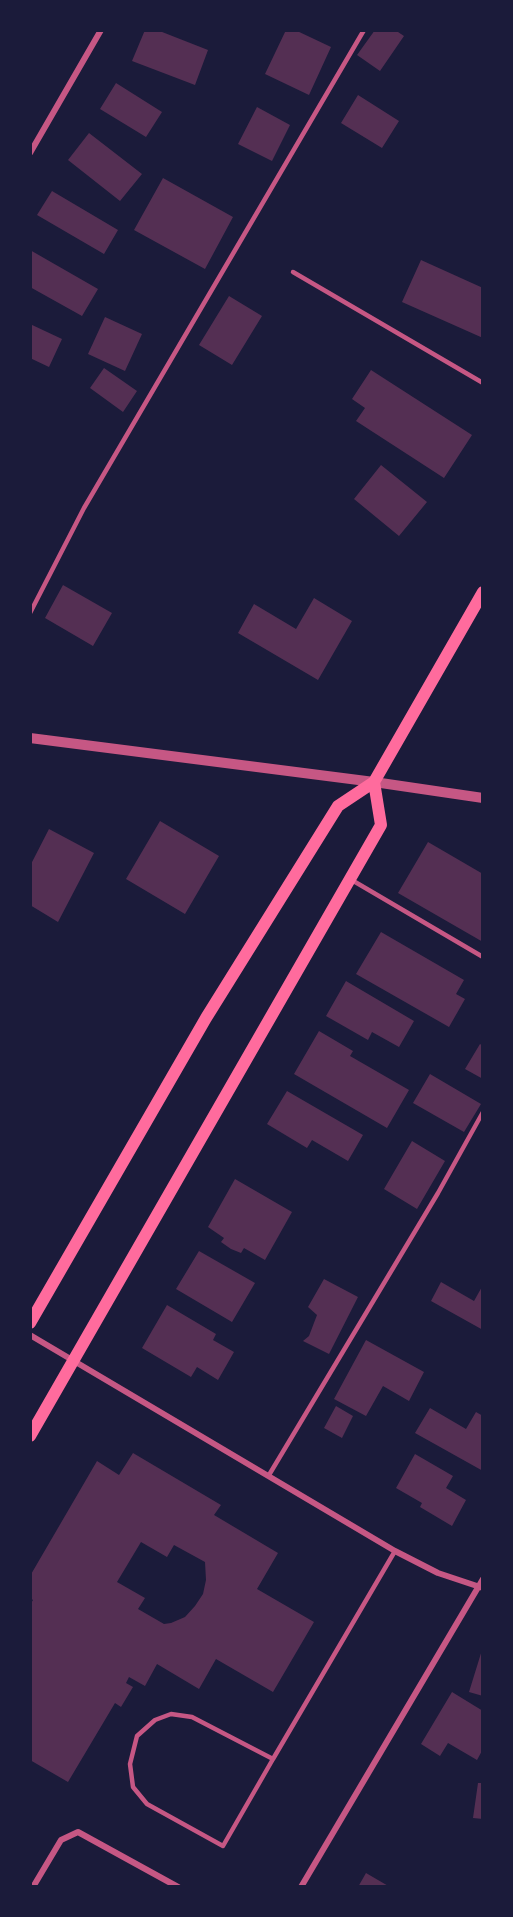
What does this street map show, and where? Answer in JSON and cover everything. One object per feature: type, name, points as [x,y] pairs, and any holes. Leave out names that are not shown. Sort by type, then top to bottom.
[{"type":"main road","points":[[30,1323],[206,1018],[338,806],[374,782],[483,592]]},
{"type":"main road","points":[[30,1436],[381,825],[374,782]]},
{"type":"street","points":[[30,153],[101,30]]},
{"type":"street","points":[[30,738],[483,798]]},
{"type":"street","points":[[30,1335],[395,1551],[438,1574],[481,1587]]},
{"type":"street","points":[[302,1887],[481,1587],[483,1579]]},
{"type":"street","points":[[33,1887],[61,1840],[78,1832],[178,1887]]},
{"type":"lane","points":[[30,613],[84,508],[364,30]]},
{"type":"lane","points":[[293,272],[483,383]]},
{"type":"lane","points":[[350,879],[483,957]]},
{"type":"lane","points":[[269,1475],[438,1193],[483,1113]]},
{"type":"lane","points":[[273,1759],[192,1717],[171,1714],[155,1720],[136,1736],[130,1764],[133,1787],[147,1804],[223,1846],[395,1551]]},
{"type":"building","points":[[145,30],[157,30],[208,50],[195,85],[132,61]]},
{"type":"building","points":[[286,30],[295,30],[331,47],[309,95],[265,74]]},
{"type":"building","points":[[375,30],[395,30],[404,36],[380,71],[357,55]]},
{"type":"building","points":[[116,83],[162,112],[146,137],[100,109]]},
{"type":"building","points":[[358,95],[399,121],[382,148],[341,123]]},
{"type":"building","points":[[257,107],[290,125],[272,161],[238,144]]},
{"type":"building","points":[[89,133],[142,174],[120,201],[68,160]]},
{"type":"building","points":[[163,178],[233,217],[205,269],[134,230]]},
{"type":"building","points":[[52,191],[118,230],[104,254],[37,215]]},
{"type":"building","points":[[30,250],[98,289],[82,316],[30,287]]},
{"type":"building","points":[[421,260],[483,288],[483,338],[402,302]]},
{"type":"building","points":[[229,296],[262,316],[232,365],[199,345]]},
{"type":"building","points":[[105,317],[142,334],[125,371],[88,354]]},
{"type":"building","points":[[30,324],[62,339],[49,367],[30,358]]},
{"type":"building","points":[[104,368],[137,391],[123,412],[90,388]]},
{"type":"building","points":[[371,370],[472,435],[444,478],[356,421],[365,408],[352,399]]},
{"type":"building","points":[[381,465],[427,502],[399,536],[354,499]]},
{"type":"building","points":[[63,585],[112,613],[93,646],[45,618]]},
{"type":"building","points":[[314,598],[352,621],[318,680],[238,633],[254,604],[296,629]]},
{"type":"building","points":[[160,821],[219,856],[185,914],[126,879]]},
{"type":"building","points":[[49,829],[94,853],[58,922],[30,905],[30,866]]},
{"type":"building","points":[[428,842],[483,874],[483,942],[398,893]]},
{"type":"building","points":[[381,932],[464,980],[456,994],[465,999],[449,1027],[356,974]]},
{"type":"building","points":[[346,981],[414,1021],[399,1047],[372,1032],[368,1040],[326,1016]]},
{"type":"building","points":[[319,1031],[353,1051],[350,1056],[409,1090],[387,1128],[294,1074]]},
{"type":"building","points":[[480,1044],[483,1046],[483,1079],[465,1069]]},
{"type":"building","points":[[430,1074],[481,1104],[464,1132],[413,1103]]},
{"type":"building","points":[[287,1091],[363,1135],[348,1161],[312,1140],[307,1148],[267,1124]]},
{"type":"building","points":[[412,1141],[445,1161],[417,1209],[384,1189]]},
{"type":"building","points":[[235,1179],[292,1212],[265,1260],[244,1248],[241,1253],[231,1249],[221,1242],[224,1238],[208,1227]]},
{"type":"building","points":[[199,1251],[255,1283],[232,1322],[176,1289]]},
{"type":"building","points":[[324,1279],[358,1297],[329,1354],[303,1341],[309,1336],[317,1315],[308,1307]]},
{"type":"building","points":[[441,1282],[474,1301],[483,1285],[483,1330],[431,1301]]},
{"type":"building","points":[[167,1305],[216,1334],[213,1340],[234,1352],[218,1380],[197,1367],[191,1377],[142,1348]]},
{"type":"building","points":[[366,1340],[424,1372],[409,1401],[383,1386],[366,1416],[334,1399]]},
{"type":"building","points":[[336,1406],[353,1416],[342,1438],[324,1428]]},
{"type":"building","points":[[430,1408],[466,1429],[476,1412],[483,1416],[483,1471],[415,1433]]},
{"type":"building","points":[[133,1453],[221,1505],[214,1515],[278,1553],[257,1589],[314,1622],[273,1692],[216,1659],[199,1689],[157,1664],[145,1686],[129,1677],[126,1683],[133,1687],[121,1707],[115,1703],[68,1782],[30,1760],[30,1605],[33,1600],[30,1598],[30,1576],[97,1461],[119,1475]],"holes":[[[141,1542],[167,1557],[174,1545],[205,1562],[206,1580],[203,1594],[185,1617],[164,1624],[138,1609],[145,1598],[117,1582]]]},
{"type":"building","points":[[415,1454],[453,1476],[446,1488],[466,1500],[452,1526],[420,1507],[422,1503],[396,1488]]},
{"type":"building","points":[[483,1650],[483,1696],[469,1692]]},
{"type":"building","points":[[452,1692],[483,1711],[483,1749],[477,1760],[448,1743],[440,1756],[421,1744]]},
{"type":"building","points":[[478,1783],[483,1783],[483,1819],[473,1818]]},
{"type":"building","points":[[366,1873],[390,1887],[358,1887]]}]
